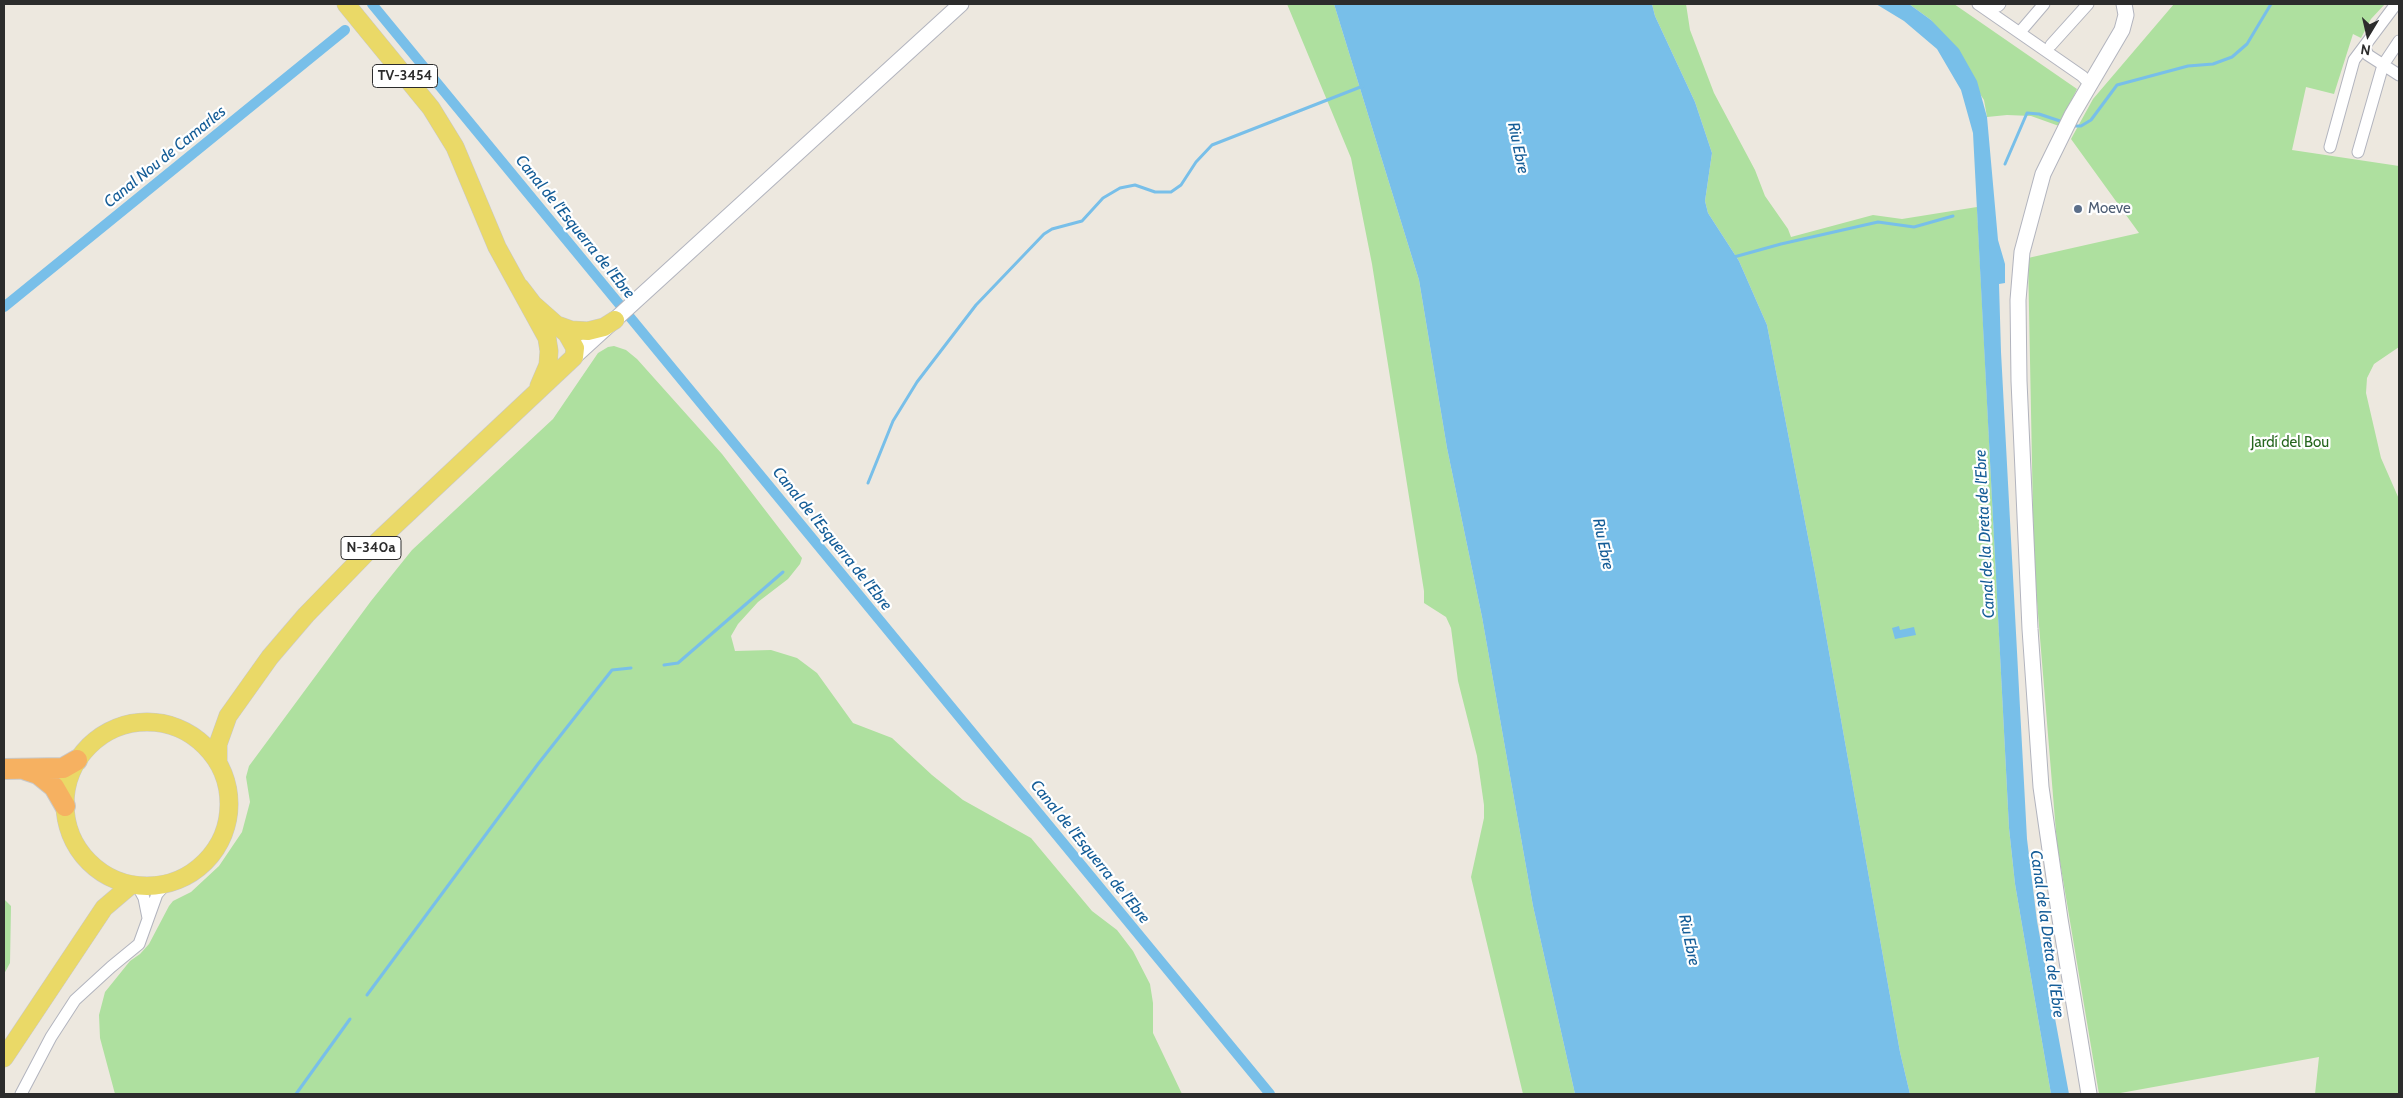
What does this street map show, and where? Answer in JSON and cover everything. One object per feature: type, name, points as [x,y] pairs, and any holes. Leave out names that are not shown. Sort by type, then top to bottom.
[{"type":"highway","points":[[11,768],[63,768],[77,760]]},
{"type":"highway","points":[[11,768],[38,774],[54,787],[64,806]]},
{"type":"main road","name":"TV-3454","points":[[346,4],[431,108],[444,128],[466,168],[497,247],[520,287],[559,337]]},
{"type":"main road","points":[[559,337],[602,328],[617,319]]},
{"type":"main road","points":[[559,337],[575,348],[573,358]]},
{"type":"main road","points":[[532,397],[546,372],[559,337]]},
{"type":"main road","name":"N-340a","points":[[192,736],[214,729],[228,716],[276,650],[317,602],[377,542],[573,358]]},
{"type":"main road","name":"N-340a","points":[[218,762],[218,744],[228,716]]},
{"type":"main road","points":[[156,722],[175,727],[192,736],[207,748],[218,762],[226,781],[229,801],[228,821],[221,840],[210,857],[195,871],[166,884],[134,885],[117,880],[98,870],[83,856],[72,838],[64,806],[68,782],[77,760],[94,741],[105,733],[130,724],[156,722]]},
{"type":"main road","points":[[98,870],[105,887],[104,908]]},
{"type":"main road","points":[[4,1058],[104,908],[134,885]]},
{"type":"street","name":"N-340a","points":[[573,358],[961,4]]},
{"type":"street","points":[[1978,4],[2082,76],[2090,84]]},
{"type":"street","points":[[1994,4],[1998,6],[2000,4]]},
{"type":"street","points":[[2020,32],[2044,4]]},
{"type":"street","points":[[2051,45],[2088,4]]},
{"type":"street","points":[[2089,1094],[2054,884],[2041,787],[2030,629],[2018,318],[2022,252],[2036,196],[2051,154],[2122,30],[2126,16],[2124,4]]},
{"type":"street","points":[[2330,147],[2354,60],[2395,9]]},
{"type":"street","points":[[2358,152],[2383,65],[2399,41]]},
{"type":"street","points":[[2364,46],[2368,55],[2399,75]]},
{"type":"street","points":[[21,1094],[51,1037],[75,1000],[110,967],[139,944],[157,894],[166,884]]},
{"type":"street","points":[[134,885],[144,898],[148,920]]},
{"type":"green space","points":[[1287,4],[1334,4],[1419,280],[1447,448],[1482,617],[1533,906],[1575,1094],[1523,1094],[1471,877],[1484,818],[1477,756],[1458,681],[1451,628],[1446,617],[1424,603],[1424,591],[1372,264],[1351,158]]},
{"type":"green space","points":[[1652,4],[1686,4],[1690,30],[1714,93],[1755,170],[1765,196],[1788,229],[1791,237],[1873,215],[1902,219],[1977,207],[2009,828],[2015,884],[2051,1094],[1910,1094],[1900,1052],[1815,573],[1767,325],[1739,261],[1708,213],[1705,201],[1712,153],[1695,102],[1655,16]]},
{"type":"green space","points":[[1909,4],[1954,4],[2077,89],[2059,126],[2031,116],[2007,115],[1987,117],[1984,100],[1931,20]]},
{"type":"green space","name":"Jardí del Bou","points":[[2174,4],[2385,4],[2371,19],[2361,38],[2353,34],[2334,94],[2306,87],[2292,150],[2399,166],[2399,347],[2374,364],[2367,378],[2366,393],[2381,458],[2399,499],[2399,1094],[2315,1094],[2319,1057],[2115,1094],[2099,1094],[2057,844],[2034,565],[2028,258],[2139,233],[2071,139],[2093,99]]},
{"type":"green space","points":[[614,346],[626,350],[637,359],[722,454],[802,558],[800,564],[788,579],[758,602],[738,624],[731,636],[735,651],[771,650],[797,658],[817,673],[853,723],[892,738],[932,775],[963,800],[1031,838],[1092,911],[1117,930],[1133,951],[1150,984],[1153,1003],[1153,1033],[1182,1094],[115,1094],[100,1038],[99,1015],[105,992],[130,961],[149,944],[173,901],[191,892],[219,866],[242,832],[250,802],[246,777],[249,766],[371,601],[412,550],[553,419],[598,353]]},
{"type":"green space","points":[[4,899],[11,906],[10,963],[4,974]]},
{"type":"water","name":"Riu Ebre","points":[[1334,4],[1652,4],[1655,16],[1695,102],[1712,153],[1705,201],[1708,213],[1739,261],[1767,325],[1815,573],[1900,1052],[1910,1094],[1575,1094],[1533,906],[1482,617],[1447,448],[1419,280]]},
{"type":"water","points":[[1876,4],[1909,4],[1931,20],[1959,49],[1977,81],[1987,117],[1998,240],[2005,264],[2005,283],[1999,284],[2001,352],[2027,839],[2037,921],[2069,1094],[2051,1094],[2015,884],[2009,828],[1973,133],[1961,90],[1937,49],[1904,21]]},
{"type":"water","points":[[1899,626],[1900,630],[1914,627],[1916,635],[1895,639],[1892,628]]},
{"type":"waterway","name":"Canal de l'Esquerra de l'Ebre","points":[[372,4],[1270,1094]]},
{"type":"waterway","points":[[2075,126],[2081,126],[2091,120],[2117,85],[2188,66],[2213,64],[2232,57],[2247,44],[2271,4]]},
{"type":"waterway","name":"Canal Nou de Camarles","points":[[4,307],[345,30]]},
{"type":"waterway","points":[[868,483],[893,421],[917,382],[976,305],[1044,234],[1052,229],[1082,221],[1103,198],[1120,188],[1135,185],[1155,192],[1171,192],[1181,185],[1196,162],[1212,145],[1363,86]]},
{"type":"waterway","points":[[2005,164],[2027,113],[2039,114],[2063,122]]},
{"type":"waterway","points":[[1734,257],[1781,244],[1878,222],[1914,227],[1953,216]]},
{"type":"waterway","points":[[664,665],[678,663],[783,572]]},
{"type":"waterway","points":[[367,995],[538,764],[612,670],[631,668]]},
{"type":"waterway","points":[[296,1094],[350,1019]]},
{"type":"place","name":"Moeve","points":[[2078,209]]},
{"type":"water label","name":"Canal de la Dreta de l'Ebre","points":[[1985,534]]},
{"type":"water label","name":"Canal de la Dreta de l'Ebre","points":[[2047,934]]}]
